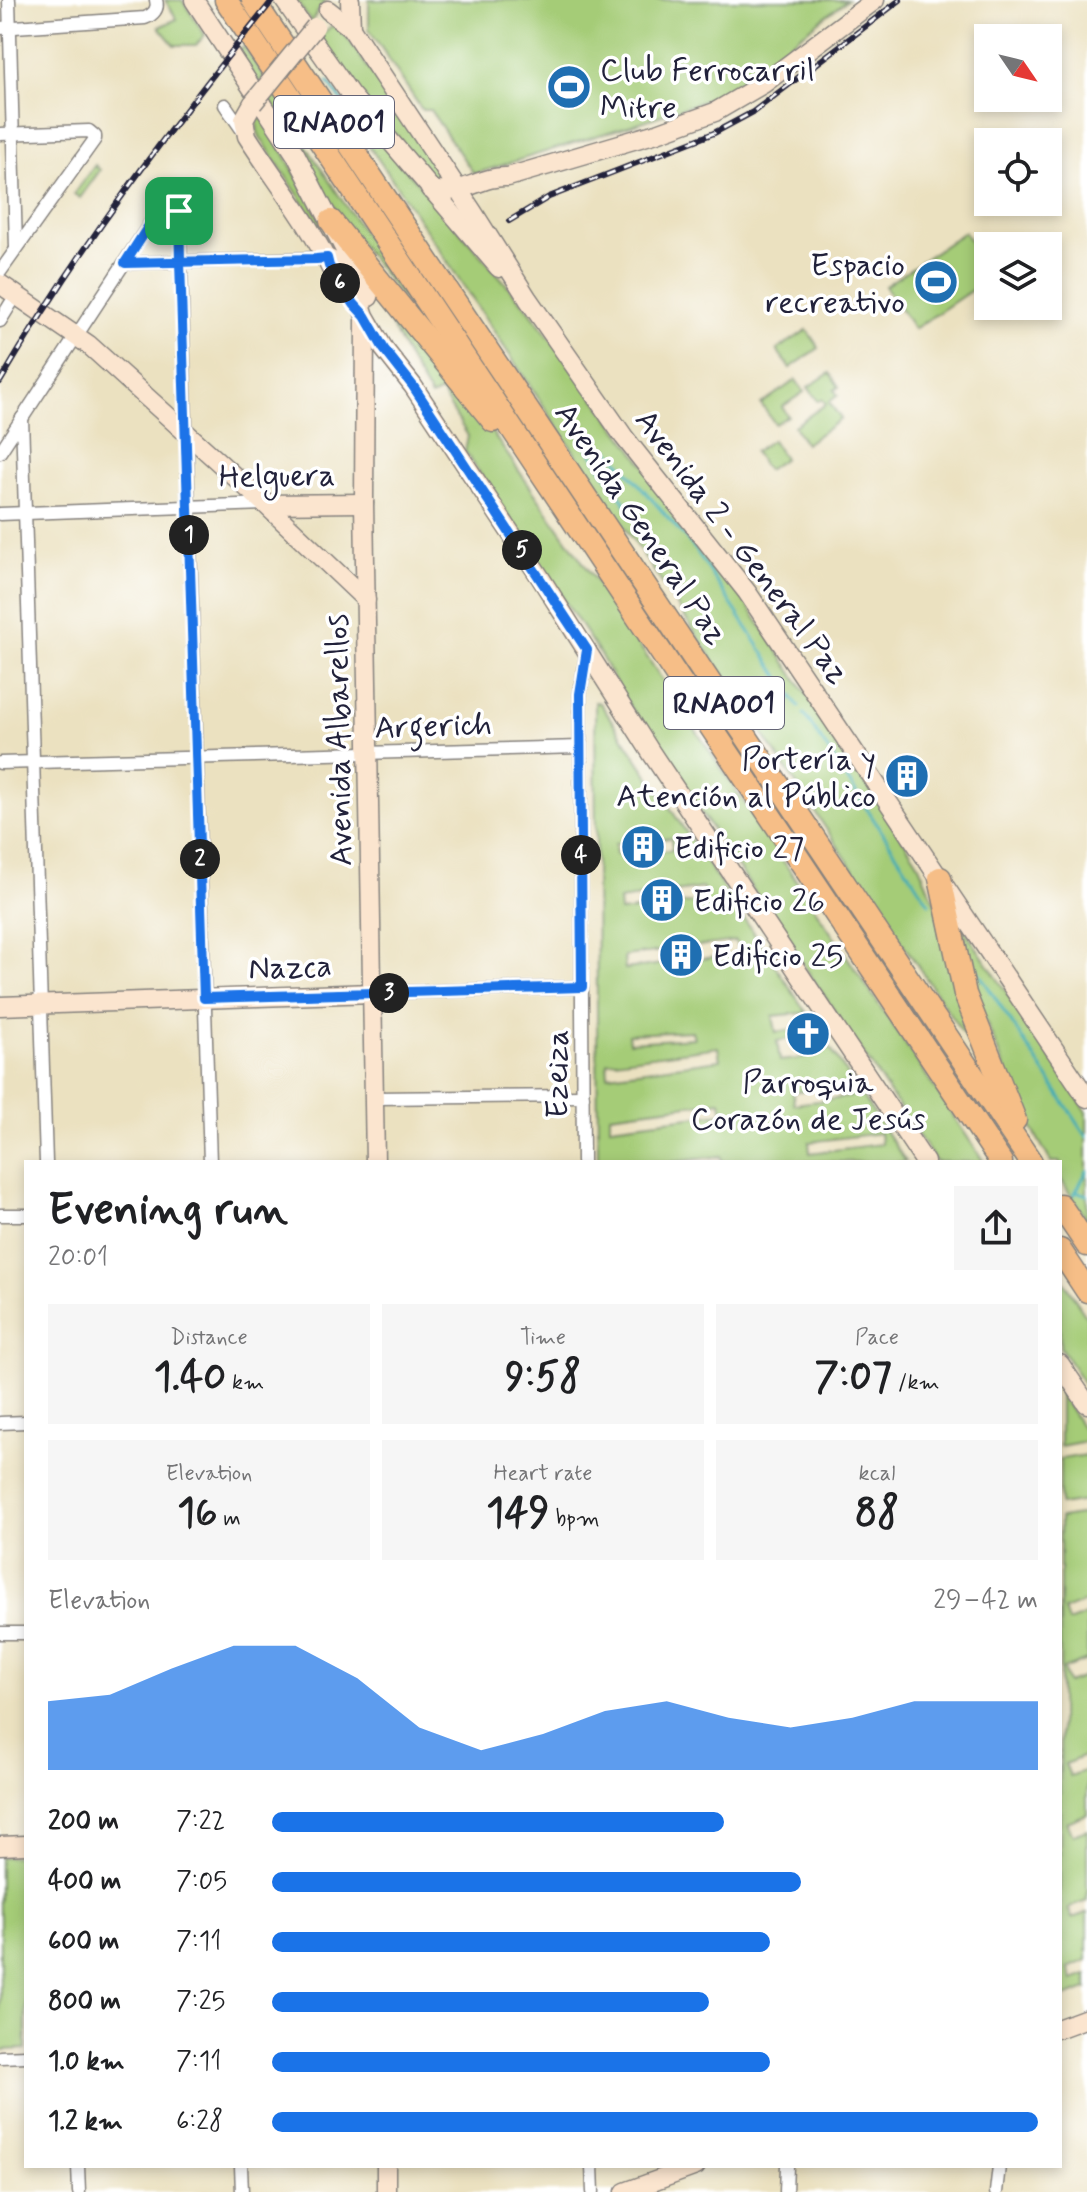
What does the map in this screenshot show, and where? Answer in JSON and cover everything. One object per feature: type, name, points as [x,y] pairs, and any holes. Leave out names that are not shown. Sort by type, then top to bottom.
[{"type":"highway","name":"Avenida General Paz","points":[[226,0],[1000,1160]]},
{"type":"highway","name":"Avenida General Paz","points":[[253,0],[1031,1160]]},
{"type":"highway","points":[[331,221],[485,412],[547,481]]},
{"type":"highway","points":[[940,878],[965,994],[1031,1160]]},
{"type":"highway","points":[[1062,1208],[1087,1245]]},
{"type":"highway","points":[[1062,1253],[1087,1291]]},
{"type":"street","points":[[9,0],[5,28],[7,134],[16,248]]},
{"type":"street","points":[[194,0],[296,155],[413,386]]},
{"type":"street","points":[[284,0],[350,94],[528,299]]},
{"type":"street","points":[[350,0],[351,28]]},
{"type":"street","points":[[430,189],[444,192],[458,190],[508,177],[657,133],[715,112],[763,84],[875,0]]},
{"type":"street","points":[[5,28],[145,18],[154,13],[156,4]]},
{"type":"street","points":[[247,136],[244,119],[253,103],[331,5]]},
{"type":"street","name":"Avenida 2 - General Paz","points":[[331,5],[351,28],[528,299],[624,437],[747,592],[1087,1098]]},
{"type":"street","points":[[225,105],[327,258],[337,279],[413,386],[652,754],[924,1160]]},
{"type":"street","points":[[0,272],[95,136],[89,131],[7,134]]},
{"type":"street","points":[[473,212],[473,201],[479,192],[508,177]]},
{"type":"street","points":[[0,452],[161,207],[166,203],[175,204],[179,211],[210,1160]]},
{"type":"street","points":[[125,263],[327,258]]},
{"type":"street","points":[[0,284],[89,345],[366,600]]},
{"type":"street","points":[[0,321],[16,295]]},
{"type":"street","name":"Avenida Albarellos","points":[[365,316],[364,503],[375,1160]]},
{"type":"street","points":[[22,416],[46,1160]]},
{"type":"street","name":"Helguera","points":[[0,514],[364,503]]},
{"type":"street","name":"Ezeiza","points":[[583,1160],[580,694],[587,650]]},
{"type":"street","name":"Argerich","points":[[0,763],[580,747]]},
{"type":"street","name":"Nazca","points":[[0,1006],[582,987]]},
{"type":"street","points":[[374,1098],[583,1096]]},
{"type":"street","points":[[0,1215],[24,1215]]},
{"type":"street","points":[[1062,1367],[1087,1404]]},
{"type":"street","points":[[0,1423],[24,1422]]},
{"type":"street","points":[[0,1633],[24,1633]]},
{"type":"street","points":[[0,1846],[24,1845]]},
{"type":"street","points":[[1062,2027],[1087,2018]]},
{"type":"street","points":[[0,2057],[24,2056]]},
{"type":"street","points":[[78,2168],[79,2192]]},
{"type":"street","points":[[241,2168],[242,2192]]},
{"type":"street","points":[[386,2168],[386,2192]]},
{"type":"street","points":[[592,2168],[593,2192]]},
{"type":"street","points":[[625,2192],[691,2168]]},
{"type":"street","points":[[786,2192],[787,2168]]},
{"type":"street","points":[[996,2192],[999,2168]]},
{"type":"green space","points":[[165,0],[182,0],[205,35],[196,45],[174,45],[159,27],[177,19]]},
{"type":"green space","points":[[296,0],[326,0],[311,22]]},
{"type":"green space","name":"Club Ferrocarril Mitre","points":[[369,0],[847,0],[718,96],[474,174],[430,110],[422,110],[369,29]]},
{"type":"green space","points":[[331,26],[345,34],[448,186],[443,189],[358,94],[319,38]]},
{"type":"green space","points":[[244,46],[264,77],[259,83],[238,52]]},
{"type":"green space","points":[[276,94],[305,144],[435,341],[341,219],[270,100]]},
{"type":"green space","points":[[345,100],[529,310],[742,597],[917,861],[935,903],[980,1059],[388,173],[340,106]]},
{"type":"green space","points":[[259,113],[322,223],[318,225],[260,137],[257,125]]},
{"type":"green space","points":[[95,165],[100,170],[80,198],[74,194]]},
{"type":"green space","name":"Espacio recreativo","points":[[964,232],[974,247],[974,288],[914,329],[885,286]]},
{"type":"green space","points":[[374,292],[484,421],[603,591],[983,1160],[935,1160],[622,695],[601,656],[465,451],[468,436],[441,392],[431,397]]},
{"type":"green space","points":[[807,330],[819,348],[790,368],[777,350]]},
{"type":"green space","points":[[830,373],[839,387],[834,390],[838,395],[829,402],[841,419],[805,444],[794,426],[826,404],[822,399],[818,401],[808,387]]},
{"type":"green space","points":[[796,380],[804,392],[782,407],[788,416],[775,424],[761,404]]},
{"type":"green space","points":[[772,440],[784,458],[767,470],[754,452]]},
{"type":"green space","points":[[595,702],[600,703],[808,1015],[905,1160],[722,1160],[721,1156],[690,1160],[598,1160]],"holes":[[[671,838],[672,850],[616,855],[615,844]],[[703,888],[705,901],[620,912],[619,900]],[[736,941],[738,954],[625,969],[624,956]],[[802,1013],[811,1020],[814,1039],[822,1041],[824,1046],[811,1056],[780,1061],[777,1041],[803,1037],[802,1028],[776,1032],[773,1016]],[[692,1031],[694,1038],[629,1042],[628,1034]],[[718,1047],[720,1060],[608,1075],[607,1062]],[[849,1084],[851,1097],[794,1104],[793,1092]],[[721,1101],[723,1113],[610,1127],[610,1115]],[[880,1133],[881,1144],[810,1153],[809,1142]]]},
{"type":"green space","points":[[956,917],[1087,1112],[1087,1220],[1062,1181],[1062,1160],[1050,1160],[1021,1109],[975,994]]},
{"type":"green space","points":[[1062,1279],[1087,1317],[1087,1388],[1062,1350]]},
{"type":"green space","points":[[1062,1397],[1087,1435],[1087,1441],[1062,1446]]},
{"type":"green space","points":[[1087,1455],[1087,1501],[1062,1505],[1062,1459]]},
{"type":"green space","points":[[1087,1514],[1087,1601],[1064,1610],[1068,1622],[1087,1615],[1087,1660],[1063,1669],[1068,1683],[1087,1676],[1087,1755],[1065,1764],[1070,1776],[1087,1770],[1087,1814],[1067,1822],[1073,1835],[1087,1830],[1087,1901],[1068,1908],[1072,1918],[1087,1913],[1087,1960],[1068,1968],[1073,1980],[1087,1975],[1087,1989],[1065,1997],[1062,1996],[1062,1518]]},
{"type":"green space","points":[[24,1856],[24,2049],[0,2050],[0,1857]]},
{"type":"waterway","points":[[328,82],[343,102]]},
{"type":"waterway","points":[[579,434],[645,533]]},
{"type":"waterway","points":[[596,459],[609,450],[695,549],[799,707]]},
{"type":"waterway","points":[[804,714],[929,903]]},
{"type":"waterway","points":[[973,964],[1087,1137]]},
{"type":"waterway","points":[[1074,1195],[1087,1171]]},
{"type":"waterway","points":[[1076,1191],[1087,1195]]},
{"type":"railway","points":[[0,382],[62,282],[129,186],[273,0]]},
{"type":"railway","points":[[509,221],[549,197],[714,133],[753,112],[900,0]]},
{"type":"place","name":"Club Ferrocarril Mitre","points":[[569,87]]},
{"type":"place","name":"Espacio recreativo","points":[[936,282]]},
{"type":"place","name":"Portería y Atención al Público","points":[[907,776]]},
{"type":"place","name":"Edificio 27","points":[[643,847]]},
{"type":"place","name":"Edificio 26","points":[[662,900]]},
{"type":"place","name":"Edificio 25","points":[[681,955]]},
{"type":"place","name":"Parroquia Corazón de Jesús","points":[[808,1034]]},
{"type":"route","points":[[179,211],[171,202],[161,207],[125,263],[180,262],[316,259],[327,258],[354,304],[413,386],[587,650],[580,694],[582,987],[204,998],[180,262],[179,211]]}]
